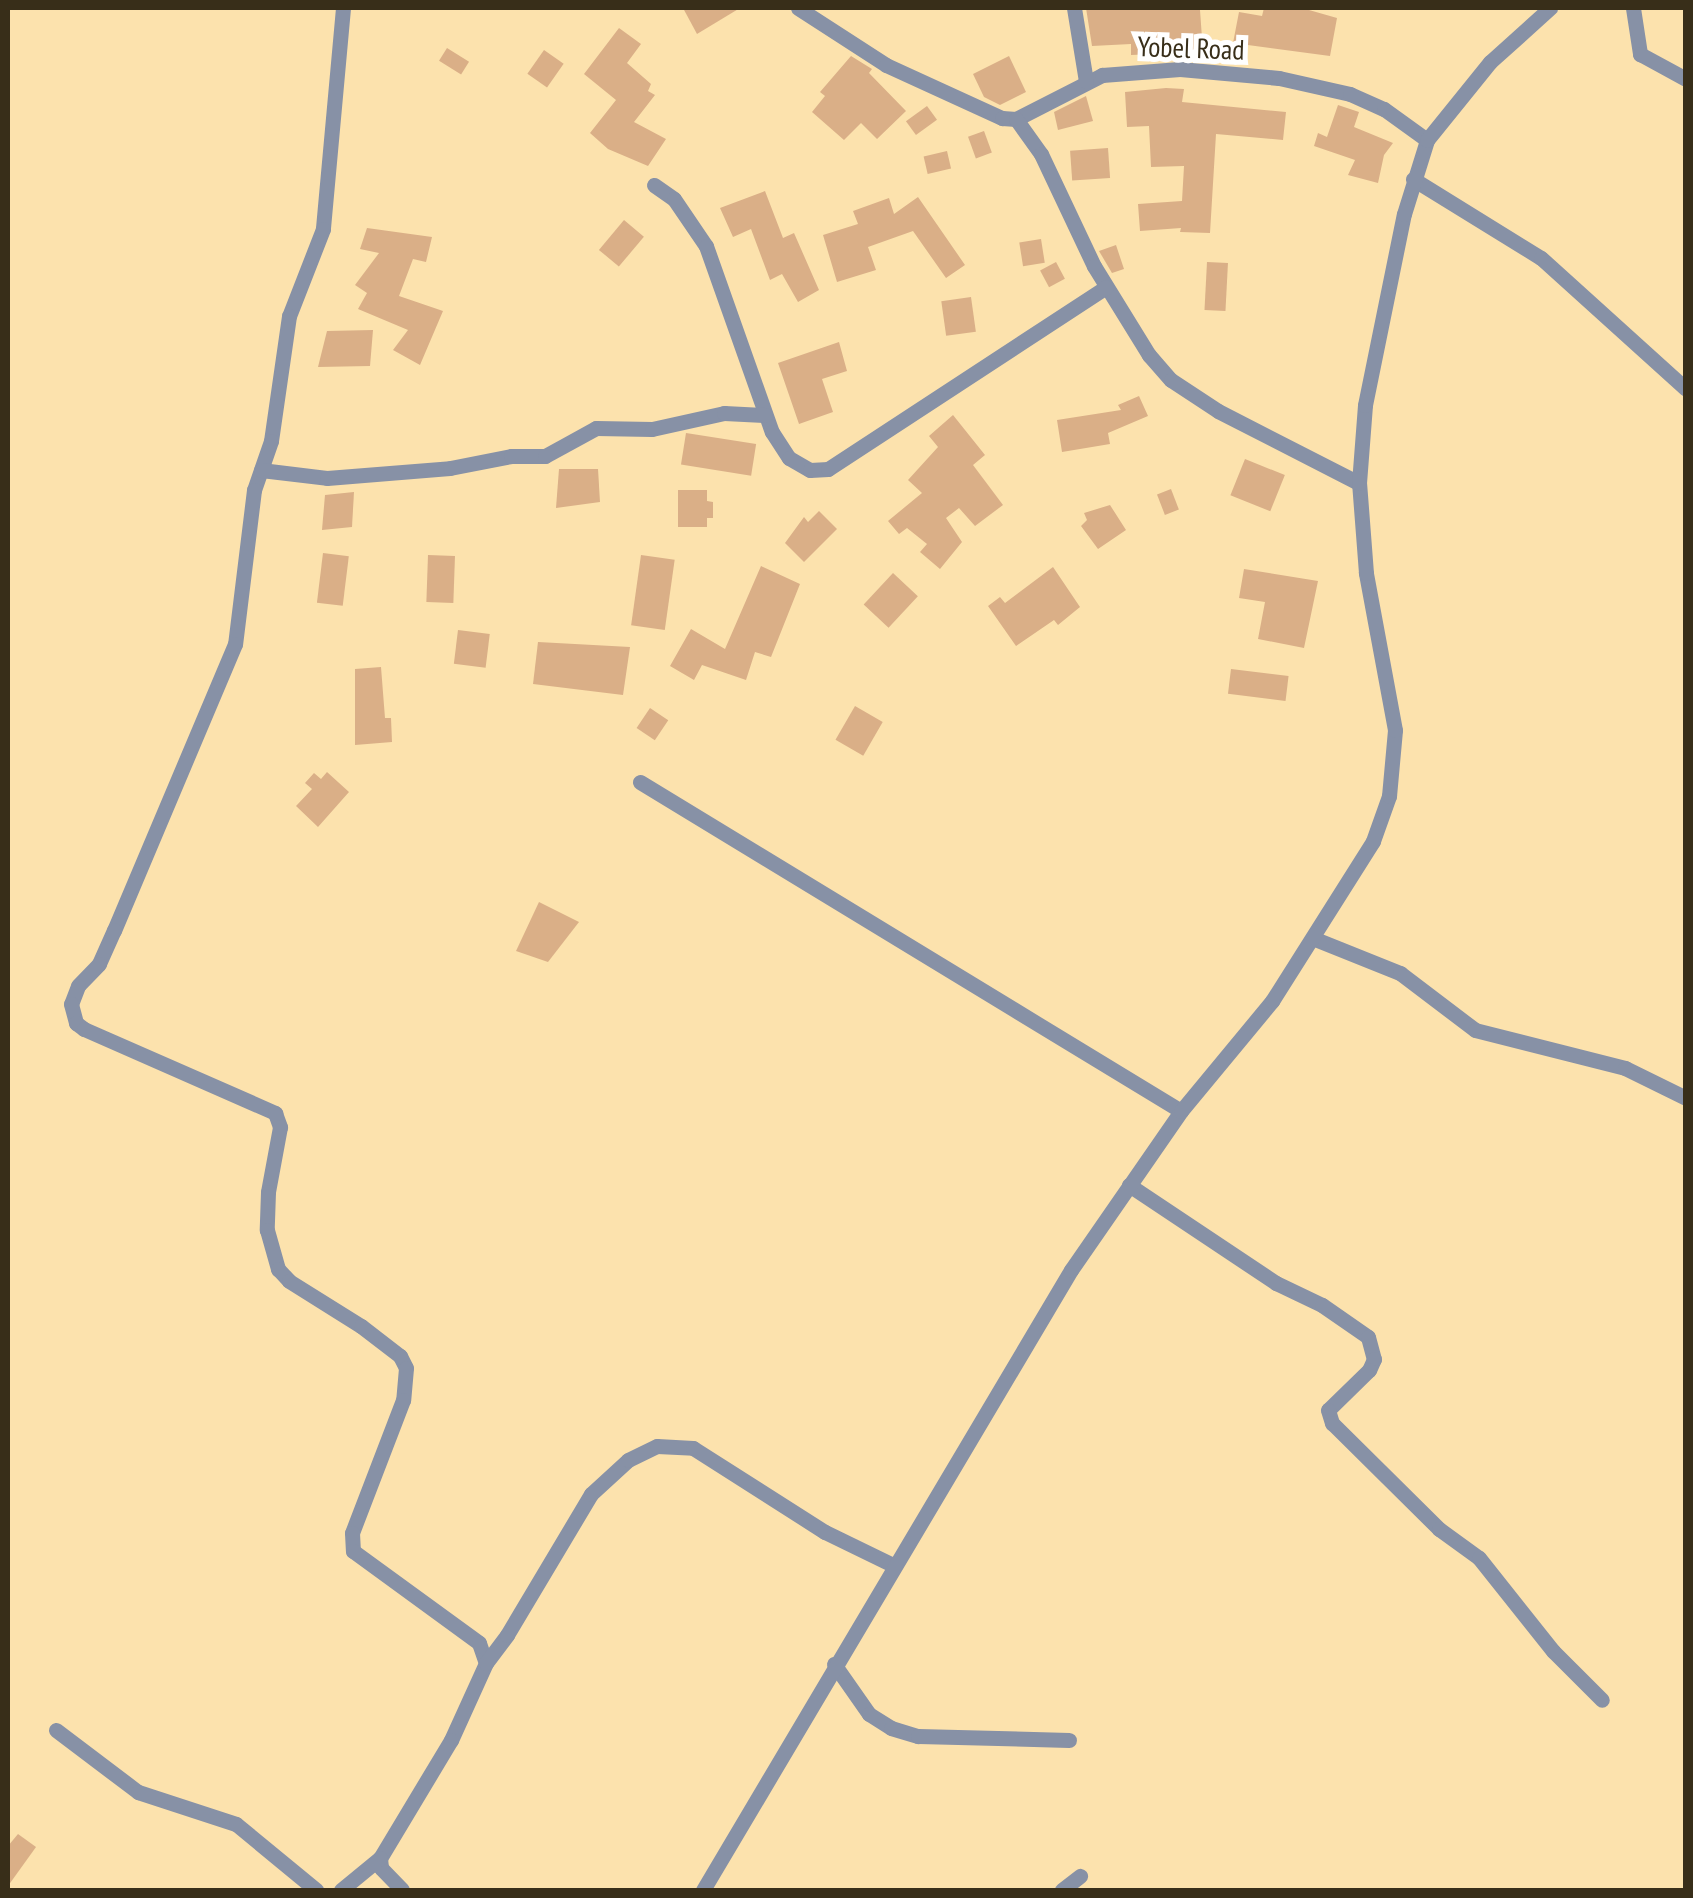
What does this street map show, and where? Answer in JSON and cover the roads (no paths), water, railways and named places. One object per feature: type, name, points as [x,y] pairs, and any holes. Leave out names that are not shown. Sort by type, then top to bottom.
[{"type":"street","points":[[343,8],[323,229],[289,316],[274,425],[245,552],[235,644],[99,964],[74,994],[72,1015],[84,1030],[267,1108],[278,1120],[267,1230],[278,1269],[288,1282],[362,1326],[400,1356],[406,1368],[404,1400],[352,1533],[353,1551],[479,1643],[486,1664]]},
{"type":"street","points":[[798,8],[886,65],[991,116],[1016,119],[1041,154],[1106,287],[1149,355],[1171,380],[1218,410],[1359,482]]},
{"type":"street","points":[[1074,8],[1086,80]]},
{"type":"street","points":[[703,1890],[1071,1270],[1180,1111],[1272,1001],[1315,939],[1373,841],[1388,796],[1394,730],[1366,573],[1359,482],[1365,405],[1412,178],[1426,140],[1490,62],[1550,8]]},
{"type":"street","points":[[1633,8],[1640,54],[1686,79]]},
{"type":"street","name":"Yobel Road","points":[[1016,119],[1086,80],[1125,70],[1180,68],[1279,78],[1350,94],[1384,109],[1426,140]]},
{"type":"street","points":[[1412,178],[1541,258],[1686,388]]},
{"type":"street","points":[[654,185],[674,199],[706,246],[766,415],[789,458],[810,470],[828,468],[1106,287]]},
{"type":"street","points":[[261,470],[327,478],[450,468],[511,456],[545,456],[596,428],[652,429],[724,412],[766,415]]},
{"type":"street","points":[[640,782],[1180,1111]]},
{"type":"street","points":[[1315,939],[1400,973],[1475,1030],[1625,1068],[1686,1098]]},
{"type":"street","points":[[1129,1186],[1276,1283],[1322,1305],[1368,1336],[1375,1350],[1370,1370],[1328,1410],[1328,1418],[1392,1485],[1479,1558],[1553,1650],[1602,1700]]},
{"type":"street","points":[[341,1890],[380,1858],[451,1740],[486,1664],[507,1636],[591,1494],[628,1460],[657,1446],[693,1448],[825,1532],[893,1565]]},
{"type":"street","points":[[834,1664],[868,1714],[890,1728],[918,1736],[1069,1740]]},
{"type":"street","points":[[56,1730],[138,1792],[236,1824],[316,1890]]},
{"type":"street","points":[[380,1858],[382,1868],[402,1890]]},
{"type":"street","points":[[1062,1890],[1080,1876]]}]
